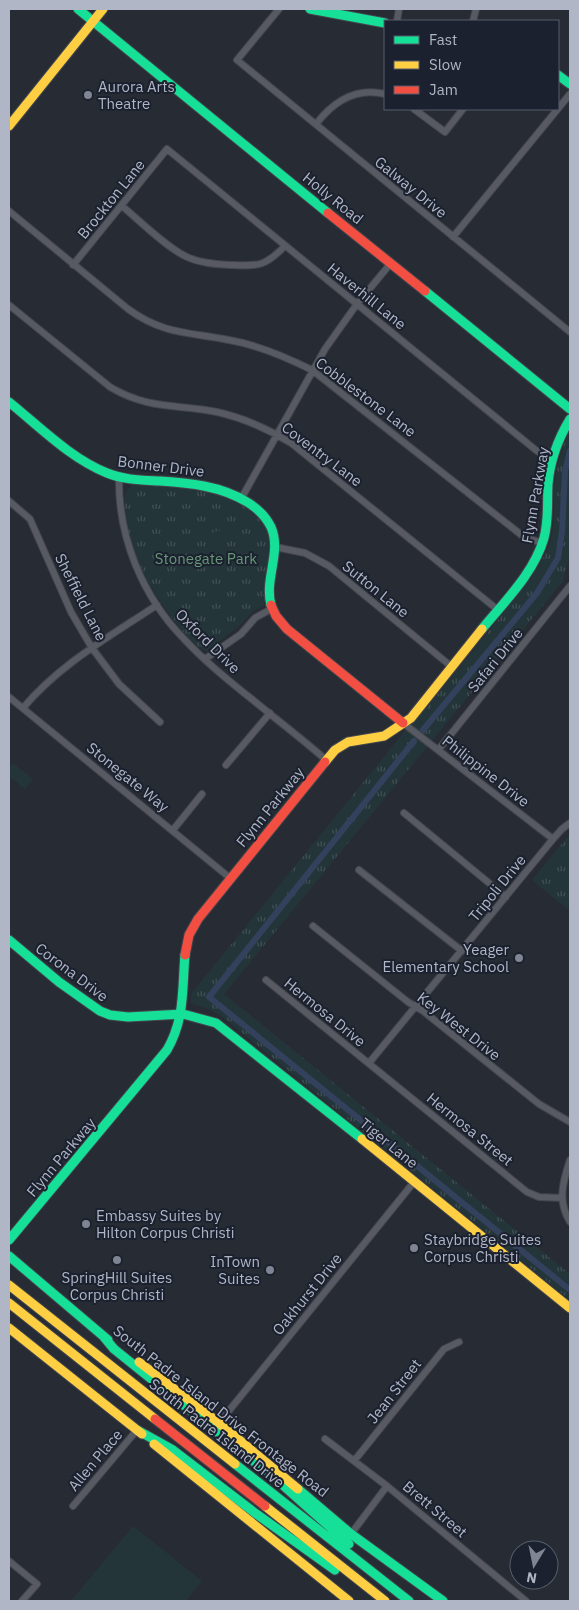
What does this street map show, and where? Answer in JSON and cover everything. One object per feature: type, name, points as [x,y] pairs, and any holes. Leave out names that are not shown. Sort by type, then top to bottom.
[{"type":"main road","name":"Holly Road","points":[[78,9],[570,409]]},
{"type":"main road","points":[[9,126],[81,38],[102,9]]},
{"type":"main road","points":[[310,9],[384,22]]},
{"type":"main road","points":[[559,76],[570,84]]},
{"type":"main road","name":"Bonner Drive","points":[[9,402],[81,459],[106,473],[132,479],[199,484],[216,488],[241,499],[265,517],[272,527],[275,537],[270,600],[280,621],[287,629],[403,723]]},
{"type":"main road","name":"Flynn Parkway","points":[[9,1240],[166,1052],[178,1030],[182,1014],[187,940],[194,925],[230,878],[326,760],[342,745],[384,736],[411,718],[529,571],[538,555],[547,523],[549,477],[553,459],[561,434],[570,419]]},
{"type":"main road","name":"Corona Drive","points":[[9,940],[94,1009],[109,1015],[125,1017],[182,1014]]},
{"type":"main road","name":"Tiger Lane","points":[[182,1014],[200,1016],[216,1023],[302,1089],[570,1308]]},
{"type":"main road","name":"South Padre Island Drive Frontage Road","points":[[9,1256],[104,1336],[219,1423],[351,1534],[443,1601]]},
{"type":"main road","name":"South Padre Island Drive","points":[[9,1285],[409,1601]]},
{"type":"main road","name":"South Padre Island Drive","points":[[9,1303],[385,1601]]},
{"type":"main road","points":[[9,1328],[344,1600]]},
{"type":"main road","points":[[104,1336],[114,1349],[277,1480],[354,1549],[365,1566]]},
{"type":"main road","points":[[137,1430],[173,1450],[255,1513],[377,1601]]},
{"type":"street","name":"Galway Drive","points":[[279,9],[237,60],[570,332]]},
{"type":"street","points":[[316,124],[325,112],[342,99],[366,92],[384,94]]},
{"type":"street","points":[[559,107],[570,94]]},
{"type":"street","points":[[415,110],[446,132],[462,110]]},
{"type":"street","points":[[453,237],[557,110]]},
{"type":"street","name":"Brockton Lane","points":[[74,265],[167,149]]},
{"type":"street","name":"Haverhill Lane","points":[[167,149],[537,451],[553,459]]},
{"type":"street","points":[[122,206],[175,250],[185,256],[207,263],[259,265],[272,259],[285,246]]},
{"type":"street","name":"Cobblestone Lane","points":[[9,212],[128,309],[150,323],[174,332],[249,344],[312,370],[524,537],[542,543]]},
{"type":"street","points":[[241,499],[312,370],[335,333],[391,263]]},
{"type":"street","name":"Coventry Lane","points":[[9,305],[110,387],[122,394],[156,405],[218,412],[256,424],[277,434],[312,458],[498,610]]},
{"type":"street","name":"Oxford Drive","points":[[119,477],[120,512],[132,558],[157,606],[183,639],[205,660],[326,760]]},
{"type":"street","name":"Sheffield Lane","points":[[9,501],[30,519],[71,612],[92,648],[119,684],[160,722]]},
{"type":"street","name":"Sutton Lane","points":[[275,547],[305,553],[329,566],[452,667]]},
{"type":"street","name":"Safari Drive","points":[[438,749],[570,586]]},
{"type":"street","points":[[23,708],[39,689],[70,662],[157,606]]},
{"type":"street","points":[[205,660],[241,634],[255,618],[273,608]]},
{"type":"street","name":"Stonegate Way","points":[[9,697],[230,878]]},
{"type":"street","points":[[226,765],[270,713]]},
{"type":"street","name":"Philippine Drive","points":[[403,723],[553,839]]},
{"type":"street","points":[[173,830],[202,794]]},
{"type":"street","points":[[404,814],[506,897]]},
{"type":"street","name":"Tripoli Drive","points":[[369,1063],[553,839],[570,823]]},
{"type":"street","points":[[359,870],[462,951]]},
{"type":"street","name":"Key West Drive","points":[[313,926],[539,1104],[570,1122]]},
{"type":"street","name":"Hermosa Drive","points":[[266,980],[369,1063]]},
{"type":"street","name":"Hermosa Street","points":[[369,1063],[527,1192],[539,1198],[562,1198]]},
{"type":"street","points":[[570,1160],[564,1180],[562,1198],[570,1222]]},
{"type":"street","name":"Oakhurst Drive","points":[[219,1423],[414,1182]]},
{"type":"street","name":"Jean Street","points":[[354,1461],[444,1349],[459,1342]]},
{"type":"street","name":"Allen Place","points":[[73,1506],[137,1430]]},
{"type":"street","name":"Brett Street","points":[[325,1439],[388,1486],[522,1600]]},
{"type":"street","points":[[351,1534],[388,1486]]},
{"type":"street","points":[[9,1561],[36,1584],[22,1601]]},
{"type":"green space","points":[[570,431],[570,552],[563,581],[224,994],[570,1274],[570,1300],[221,1016],[209,1009],[191,1003],[191,994],[531,579],[545,555],[552,536],[557,470],[563,446]]},
{"type":"green space","name":"Stonegate Park","points":[[132,485],[197,490],[228,498],[242,506],[260,521],[268,532],[271,550],[264,587],[264,606],[254,610],[240,625],[207,651],[196,645],[181,629],[159,599],[140,566],[128,530],[125,512],[125,493]]},
{"type":"green space","points":[[223,530],[226,551],[218,553],[213,532]]},
{"type":"green space","points":[[13,763],[33,779],[25,789],[9,776],[9,769]]},
{"type":"green space","points":[[570,834],[570,911],[532,880]]},
{"type":"green space","points":[[133,1526],[202,1581],[186,1601],[71,1601]]},
{"type":"waterway","points":[[423,730],[537,593],[558,558],[562,532],[565,471],[570,451]]},
{"type":"waterway","points":[[414,741],[209,997],[570,1290]]},
{"type":"traffic: fast","points":[[78,9],[328,213]]},
{"type":"traffic: fast","points":[[310,9],[384,23]]},
{"type":"traffic: fast","points":[[559,76],[570,84]]},
{"type":"traffic: fast","points":[[425,291],[570,409]]},
{"type":"traffic: fast","points":[[9,402],[68,451],[93,467],[120,477],[205,486],[227,492],[254,507],[269,523],[274,536],[275,546],[269,595],[271,605]]},
{"type":"traffic: fast","points":[[482,629],[518,586],[539,551],[547,524],[548,484],[551,467],[558,442],[570,419]]},
{"type":"traffic: fast","points":[[9,940],[59,982],[100,1011],[110,1015],[128,1017],[183,1014],[216,1023],[362,1139]]},
{"type":"traffic: fast","points":[[9,1240],[167,1050],[180,1016],[185,955]]},
{"type":"traffic: fast","points":[[9,1256],[108,1340]]},
{"type":"traffic: fast","points":[[104,1337],[114,1349],[277,1480],[349,1544]]},
{"type":"traffic: fast","points":[[137,1430],[173,1450],[255,1513],[335,1570]]},
{"type":"traffic: fast","points":[[235,1464],[409,1601]]},
{"type":"traffic: fast","points":[[298,1489],[351,1534],[443,1601]]},
{"type":"traffic: slow","points":[[9,126],[103,9]]},
{"type":"traffic: slow","points":[[325,762],[335,750],[348,742],[384,736],[411,718],[482,629]]},
{"type":"traffic: slow","points":[[362,1139],[570,1308]]},
{"type":"traffic: slow","points":[[9,1285],[235,1464]]},
{"type":"traffic: slow","points":[[9,1303],[155,1419]]},
{"type":"traffic: slow","points":[[9,1328],[142,1434]]},
{"type":"traffic: slow","points":[[139,1362],[219,1423],[298,1489]]},
{"type":"traffic: slow","points":[[154,1444],[349,1601]]},
{"type":"traffic: slow","points":[[265,1506],[385,1601]]},
{"type":"traffic: jam","points":[[328,213],[425,291]]},
{"type":"traffic: jam","points":[[271,605],[276,616],[287,629],[403,723]]},
{"type":"traffic: jam","points":[[185,955],[189,935],[198,919],[325,762]]},
{"type":"traffic: jam","points":[[155,1419],[265,1506]]},
{"type":"place","name":"Aurora Arts Theatre","points":[[88,95]]},
{"type":"place","name":"Yeager Elementary School","points":[[519,958]]},
{"type":"place","name":"Embassy Suites by Hilton Corpus Christi","points":[[86,1224]]},
{"type":"place","name":"Staybridge Suites Corpus Christi","points":[[414,1248]]},
{"type":"place","name":"SpringHill Suites Corpus Christi","points":[[117,1260]]},
{"type":"place","name":"InTown Suites","points":[[270,1270]]}]
